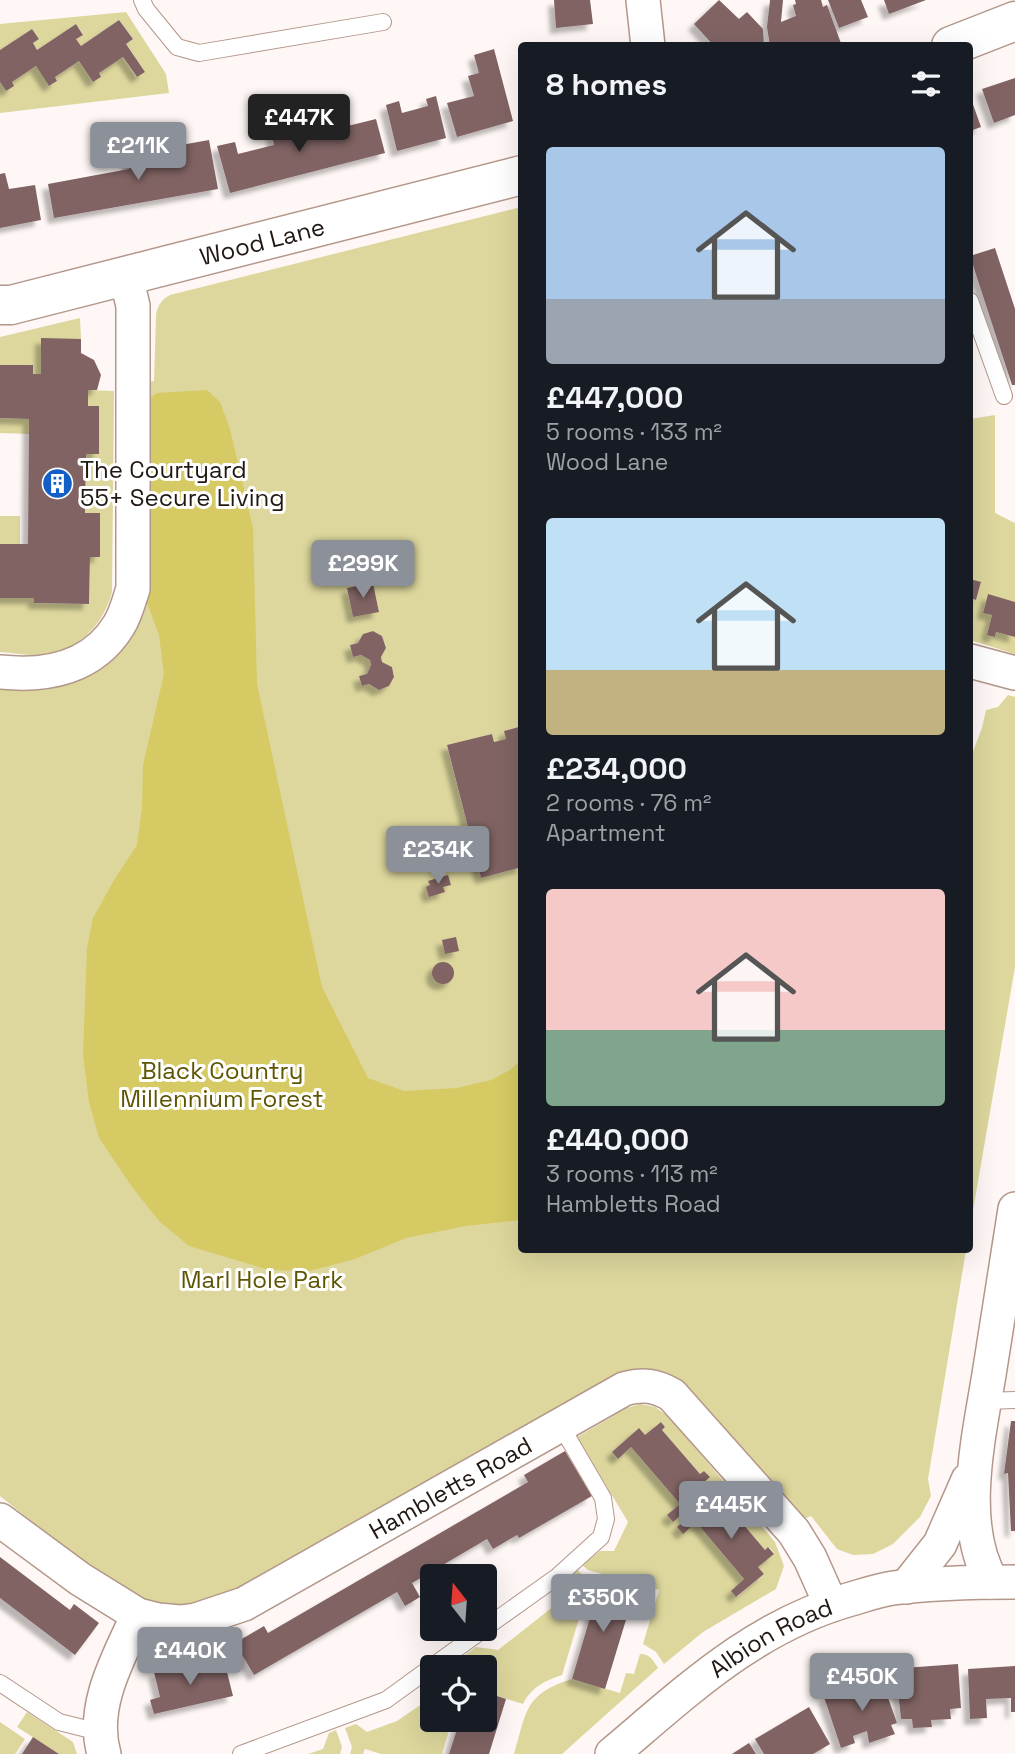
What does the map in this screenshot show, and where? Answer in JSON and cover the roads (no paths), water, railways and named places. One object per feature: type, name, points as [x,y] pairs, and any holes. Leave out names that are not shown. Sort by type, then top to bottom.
[{"type":"street","points":[[643,0],[648,42]]},
{"type":"street","points":[[961,42],[1015,21]]},
{"type":"street","name":"Wood Lane","points":[[0,305],[126,276],[518,176]]},
{"type":"street","points":[[0,672],[28,675],[58,670],[82,660],[106,644],[121,622],[133,589],[133,306],[126,276]]},
{"type":"street","points":[[973,662],[1015,673]]},
{"type":"street","points":[[906,1587],[940,1544],[1000,1401],[1015,1209]]},
{"type":"street","name":"Hambletts Road","points":[[0,1520],[80,1579],[138,1615],[180,1622],[196,1620],[244,1604],[624,1389],[649,1385],[672,1395],[793,1532],[810,1558],[831,1605]]},
{"type":"street","points":[[976,1458],[974,1513],[982,1565],[1004,1582]]},
{"type":"street","name":"Albion Road","points":[[612,1754],[713,1669],[763,1636],[798,1618],[831,1605],[890,1588],[1004,1582]]},
{"type":"street","points":[[102,1743],[101,1710],[116,1664],[138,1615]]},
{"type":"lane","points":[[142,0],[146,9],[177,47],[199,53],[383,22]]},
{"type":"lane","points":[[973,311],[1003,396]]},
{"type":"lane","points":[[497,1620],[558,1576],[601,1537],[606,1519],[603,1498],[561,1426]]},
{"type":"lane","points":[[241,1754],[386,1700],[466,1642]]},
{"type":"lane","points":[[0,1683],[58,1722],[102,1743]]},
{"type":"place","name":"The Courtyard 55+ Secure Living","points":[[57,483]]},
{"type":"park label","name":"Black Country Millennium Forest","points":[[222,1084]]},
{"type":"park label","name":"Marl Hole Park","points":[[262,1279]]}]
